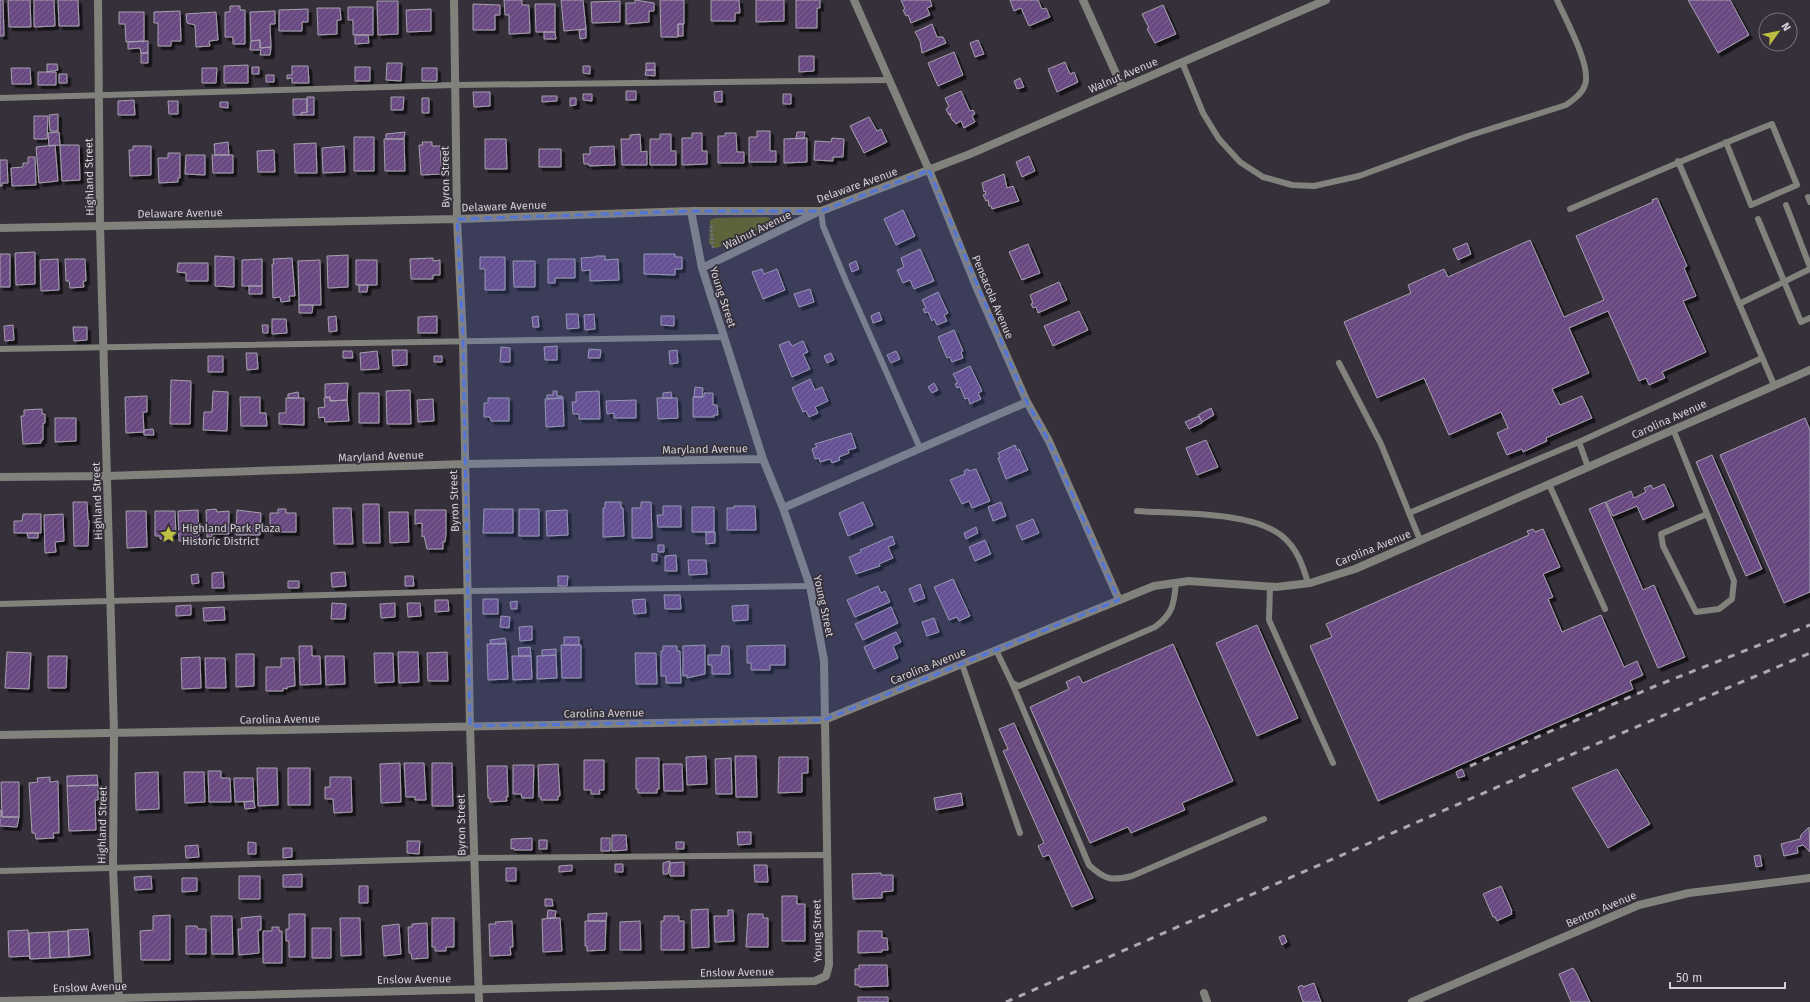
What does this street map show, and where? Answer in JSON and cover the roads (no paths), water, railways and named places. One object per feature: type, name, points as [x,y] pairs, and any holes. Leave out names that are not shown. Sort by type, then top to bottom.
[{"type":"street","name":"Highland Street","points":[[98,0],[100,226],[112,601],[114,732],[113,869],[119,1000]]},
{"type":"street","name":"Byron Street","points":[[454,0],[457,219],[463,340],[464,464],[473,858],[479,1002]]},
{"type":"street","name":"Pensacola Avenue","points":[[854,0],[1027,402],[1049,441],[1119,600]]},
{"type":"street","points":[[1083,0],[1122,88]]},
{"type":"street","name":"Walnut Avenue","points":[[928,170],[1326,0]]},
{"type":"street","name":"Delaware Avenue","points":[[0,228],[457,219],[691,211],[821,211],[928,170]]},
{"type":"street","name":"Young Street","points":[[691,211],[702,268],[763,459],[783,508],[810,586],[824,660],[829,965],[826,976]]},
{"type":"street","name":"Walnut Avenue","points":[[702,268],[821,211]]},
{"type":"street","name":"Carolina Avenue","points":[[0,735],[824,720],[1154,586],[1189,581],[1270,586],[1308,584],[1355,569],[1810,370]]},
{"type":"street","points":[[783,508],[1027,402]]},
{"type":"street","name":"Maryland Avenue","points":[[0,477],[107,476],[464,464],[763,459]]},
{"type":"street","name":"Benton Avenue","points":[[1412,1002],[1639,905],[1688,893],[1810,878]]},
{"type":"street","name":"Enslow Avenue","points":[[0,1001],[119,1000],[479,988],[816,981],[826,976]]},
{"type":"street","points":[[1204,993],[1207,1002]]},
{"type":"lane","points":[[1182,62],[1203,114],[1219,139],[1240,162],[1263,177],[1292,185],[1314,186],[1359,176],[1468,136],[1566,105],[1579,95],[1585,85],[1586,74],[1583,61],[1557,0]]},
{"type":"lane","points":[[0,98],[455,85],[889,80]]},
{"type":"lane","points":[[1570,209],[1678,161],[1726,142],[1772,124],[1797,185],[1751,205],[1726,142]]},
{"type":"lane","points":[[1678,161],[1774,385]]},
{"type":"lane","points":[[1739,304],[1810,268],[1786,205]]},
{"type":"lane","points":[[821,211],[823,226],[843,274],[920,448]]},
{"type":"lane","points":[[1758,219],[1801,322],[1810,318]]},
{"type":"lane","points":[[0,349],[463,340],[724,337]]},
{"type":"lane","points":[[1409,513],[1579,442],[1762,358]]},
{"type":"lane","points":[[1339,363],[1381,444],[1420,540]]},
{"type":"lane","points":[[1673,429],[1734,581],[1732,598],[1719,609],[1696,612],[1663,546],[1661,534],[1707,514]]},
{"type":"lane","points":[[1579,442],[1588,466]]},
{"type":"lane","points":[[1549,484],[1605,608]]},
{"type":"lane","points":[[1137,511],[1239,518],[1264,525],[1282,536],[1296,553],[1303,566],[1308,584]]},
{"type":"lane","points":[[1012,683],[1019,686],[1154,628],[1165,620],[1174,605],[1176,583]]},
{"type":"lane","points":[[0,604],[468,591],[810,586]]},
{"type":"lane","points":[[1270,586],[1269,620],[1333,763]]},
{"type":"lane","points":[[996,650],[1012,683],[1089,865],[1100,874],[1114,880],[1132,876],[1264,819]]},
{"type":"lane","points":[[962,664],[1020,833]]},
{"type":"lane","points":[[0,870],[113,869],[473,858],[826,855]]},
{"type":"railway","points":[[1470,766],[1653,687],[1810,625]]},
{"type":"railway","points":[[1006,1002],[1582,750],[1810,653]]},
{"type":"place","name":"Highland Park Plaza Historic District","points":[[169,534]]}]
